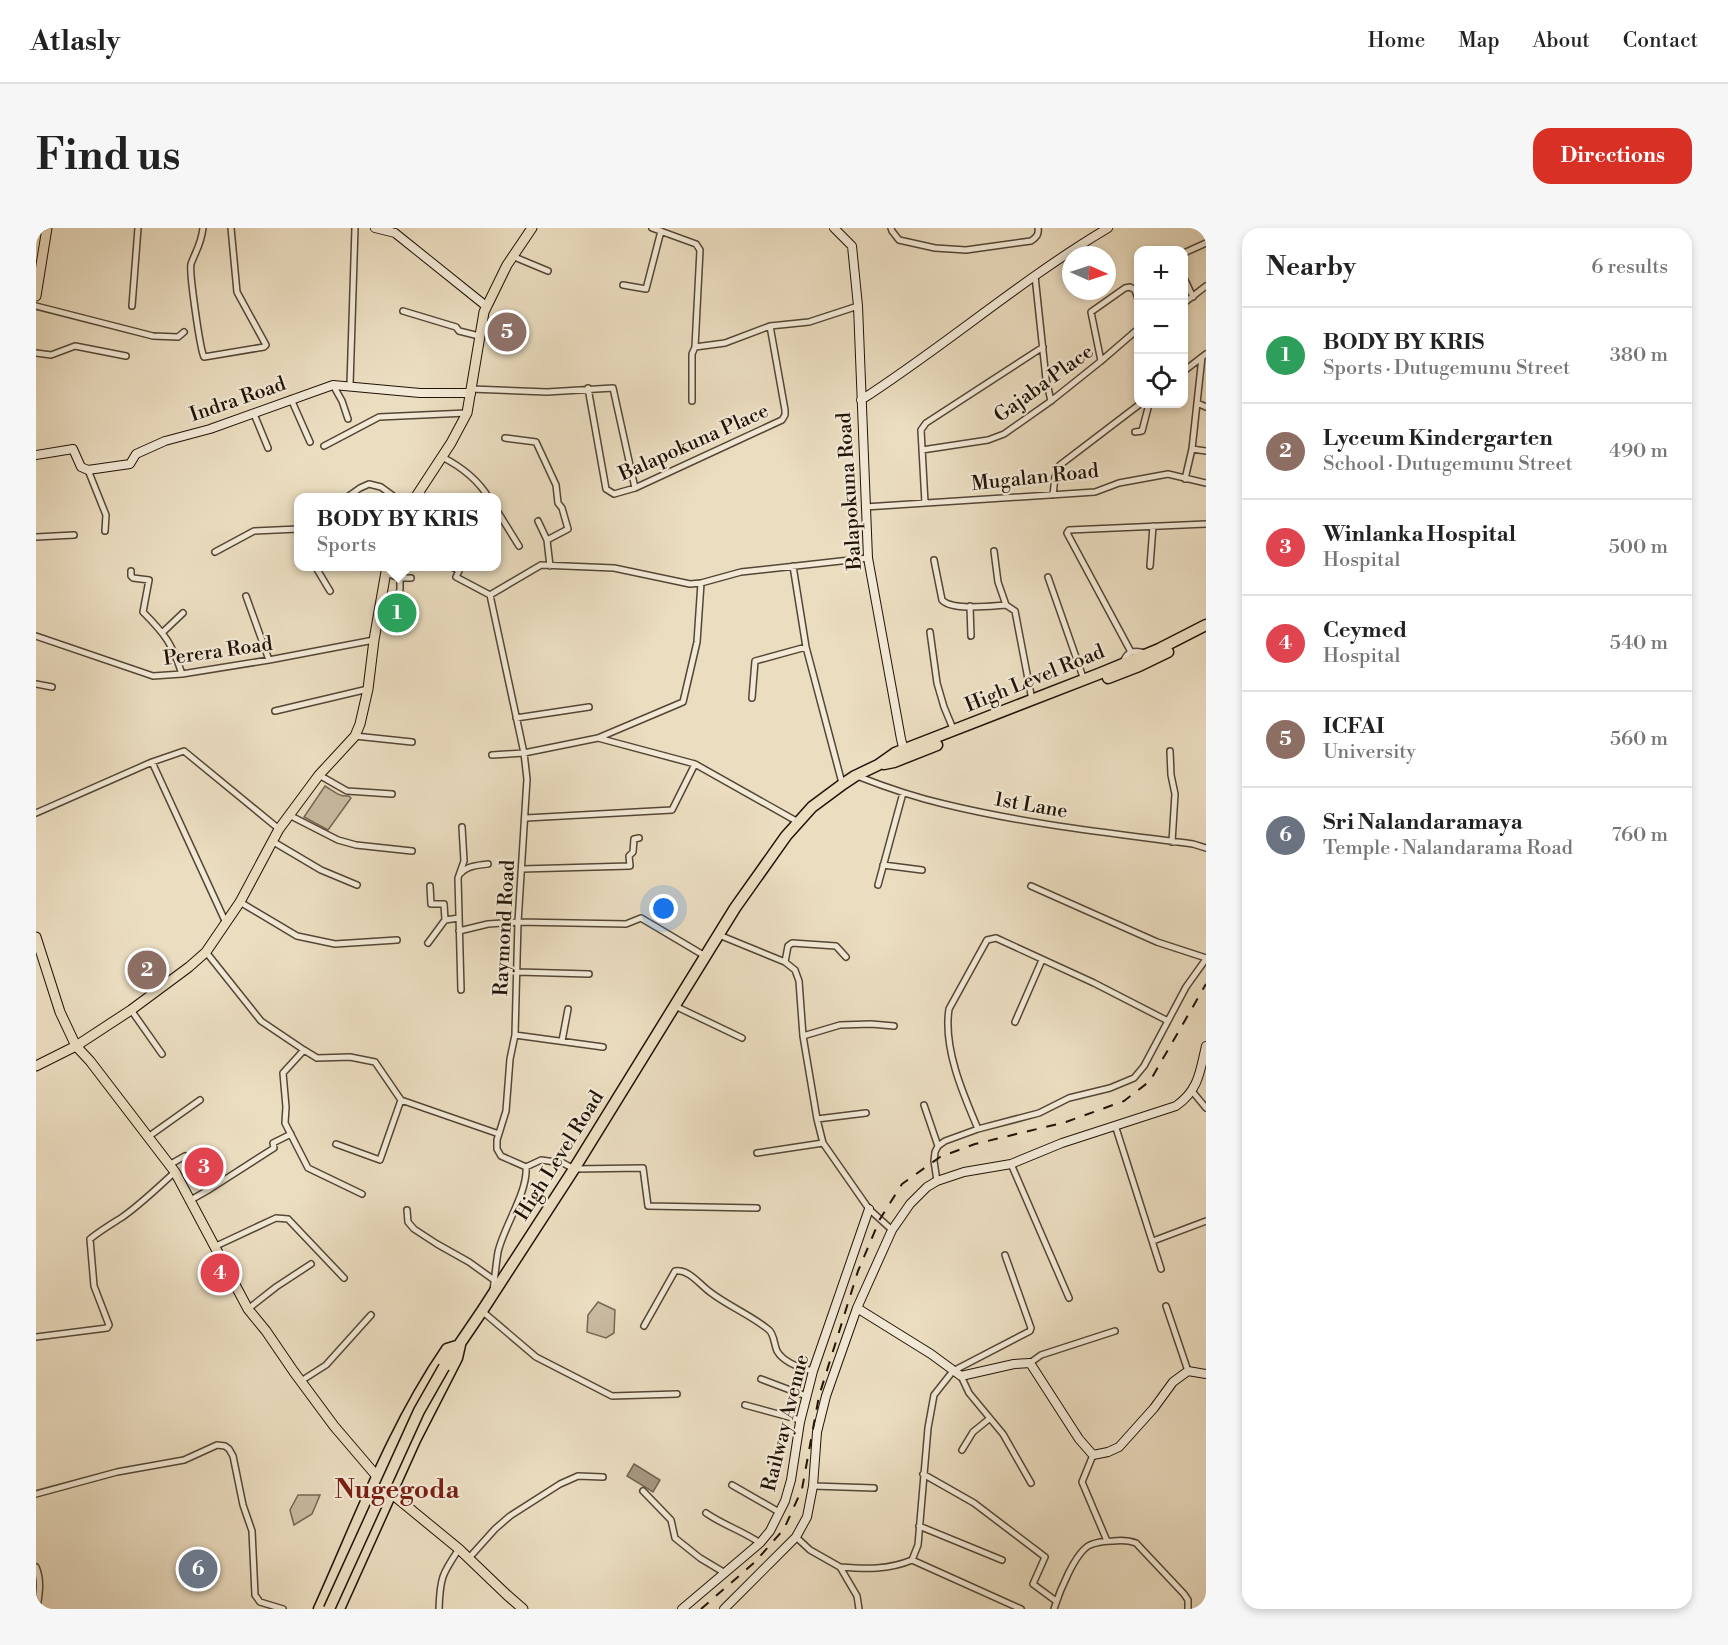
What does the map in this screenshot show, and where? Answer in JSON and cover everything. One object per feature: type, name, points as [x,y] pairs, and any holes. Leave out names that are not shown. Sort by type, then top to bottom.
[{"type":"highway","name":"High Level Road","points":[[905,754],[954,731],[1148,654],[1206,626]]},
{"type":"highway","name":"High Level Road","points":[[329,1609],[419,1411],[444,1366],[574,1169],[705,956],[786,836],[798,822],[812,807],[843,784],[895,753],[905,754],[1004,718],[1139,666],[1206,634]]},
{"type":"highway","points":[[320,1609],[360,1517],[374,1475],[419,1393],[447,1348],[460,1345],[458,1358],[416,1440],[339,1609]]},
{"type":"highway","points":[[398,1432],[416,1440]]},
{"type":"highway","points":[[360,1517],[378,1524]]},
{"type":"main road","points":[[36,296],[47,228]]},
{"type":"main road","points":[[375,228],[395,233],[486,306]]},
{"type":"main road","points":[[418,493],[442,457],[466,413],[486,306],[512,256],[532,228]]},
{"type":"main road","name":"Balapokuna Road","points":[[834,228],[852,246],[858,306],[868,558],[905,754]]},
{"type":"main road","points":[[861,400],[900,375],[1068,252],[1108,228]]},
{"type":"main road","name":"Indra Road","points":[[88,470],[130,464],[136,454],[165,441],[210,429],[333,385],[420,393],[471,391]]},
{"type":"main road","points":[[36,455],[73,449],[81,467],[88,470]]},
{"type":"main road","points":[[36,1066],[76,1046],[131,1010],[206,952],[240,902],[288,815],[319,775],[355,736],[368,689],[386,571]]},
{"type":"main road","points":[[36,937],[60,1012],[76,1046],[90,1061],[172,1169],[248,1309],[374,1475],[392,1494],[459,1549],[523,1609]]},
{"type":"main road","points":[[724,1609],[796,1537],[807,1517],[813,1486],[817,1432],[826,1396],[857,1308],[892,1230],[910,1204],[927,1187],[937,1181],[964,1172],[1011,1164],[1062,1143],[1176,1106],[1192,1091],[1200,1072],[1206,1046]]},
{"type":"main road","name":"Railway Avenue","points":[[682,1609],[760,1543],[770,1531],[785,1501],[791,1480],[800,1420],[813,1371],[869,1209]]},
{"type":"main road","points":[[857,1308],[931,1354],[961,1376],[1014,1364],[1030,1363],[1079,1439],[1093,1455],[1119,1447],[1154,1408],[1173,1382],[1188,1371],[1206,1374]]},
{"type":"street","points":[[132,306],[138,228]]},
{"type":"street","points":[[202,228],[202,240],[190,265],[194,304],[204,357],[266,345],[237,292],[231,228]]},
{"type":"street","points":[[350,385],[355,228]]},
{"type":"street","points":[[623,285],[646,289],[661,231],[652,228]]},
{"type":"street","points":[[891,228],[899,240],[935,248],[966,250],[1031,241],[1036,238],[1038,228]]},
{"type":"street","name":"Balapokuna Place","points":[[661,231],[696,244],[700,250],[695,347],[692,354],[692,401]]},
{"type":"street","points":[[1188,251],[1206,243]]},
{"type":"street","points":[[512,256],[548,271]]},
{"type":"street","points":[[1035,276],[1046,379],[1051,401]]},
{"type":"street","points":[[1188,286],[1193,297]]},
{"type":"street","points":[[1188,300],[1206,286]]},
{"type":"street","points":[[1101,361],[1091,312],[1125,288],[1134,289]]},
{"type":"street","points":[[36,306],[153,336],[178,337],[184,332]]},
{"type":"street","points":[[695,347],[725,343],[770,326],[809,322],[858,306]]},
{"type":"street","points":[[403,311],[456,327],[459,332],[479,336]]},
{"type":"street","name":"Balapokuna Place","points":[[588,388],[606,489],[614,494],[635,488],[782,420],[785,410],[770,326]]},
{"type":"street","name":"Gajaba Place","points":[[922,450],[988,440],[1004,434],[1051,401],[1134,332]]},
{"type":"street","points":[[36,353],[51,355],[75,346],[126,356]]},
{"type":"street","points":[[925,503],[921,430],[926,423],[1043,347]]},
{"type":"street","points":[[1188,368],[1204,356]]},
{"type":"street","points":[[1185,479],[1192,449],[1204,356]]},
{"type":"street","points":[[333,385],[348,419]]},
{"type":"street","points":[[471,391],[547,392],[613,388],[635,488]]},
{"type":"street","points":[[291,399],[310,442]]},
{"type":"street","points":[[1197,403],[1206,408]]},
{"type":"street","points":[[1053,495],[1055,477],[1060,465],[1135,408]]},
{"type":"street","points":[[1136,432],[1142,431],[1148,408]]},
{"type":"street","points":[[324,446],[379,417],[466,413]]},
{"type":"street","points":[[254,414],[268,448]]},
{"type":"street","points":[[505,438],[536,442],[556,485],[558,503],[562,508],[568,529],[547,540]]},
{"type":"street","points":[[1192,449],[1206,451]]},
{"type":"street","points":[[442,457],[477,482],[485,493]]},
{"type":"street","points":[[88,470],[106,515],[105,531]]},
{"type":"street","name":"Mugalan Road","points":[[865,507],[1095,492],[1119,483],[1168,474],[1206,483]]},
{"type":"street","points":[[353,493],[369,484],[381,487],[389,493]]},
{"type":"street","points":[[501,517],[519,546]]},
{"type":"street","points":[[538,521],[547,540],[550,566]]},
{"type":"street","points":[[1131,652],[1067,533],[1069,530],[1206,524]]},
{"type":"street","points":[[1150,566],[1153,526]]},
{"type":"street","points":[[215,552],[254,531],[294,529]]},
{"type":"street","points":[[36,537],[74,535]]},
{"type":"street","points":[[994,550],[998,582],[1006,605],[1014,611],[1032,700]]},
{"type":"street","points":[[459,571],[456,577],[490,595],[541,566],[614,568],[690,584],[741,572],[868,558]]},
{"type":"street","points":[[934,560],[942,600],[945,603],[970,606],[1006,605]]},
{"type":"street","points":[[793,566],[806,647],[843,784]]},
{"type":"street","points":[[131,571],[130,576],[133,578],[149,580],[143,612],[163,632],[174,651],[182,674]]},
{"type":"street","points":[[318,571],[330,591]]},
{"type":"street","points":[[388,571],[400,579],[411,578]]},
{"type":"street","points":[[1048,577],[1084,680]]},
{"type":"street","points":[[378,622],[392,621],[395,617],[400,579]]},
{"type":"street","points":[[492,755],[524,753],[598,738],[683,702],[698,642],[701,583]]},
{"type":"street","name":"Raymond Road","points":[[490,595],[524,753],[527,779],[518,921],[515,1035],[510,1059],[506,1111],[499,1134]]},
{"type":"street","points":[[246,596],[269,660]]},
{"type":"street","points":[[970,606],[971,636]]},
{"type":"street","points":[[163,632],[183,613]]},
{"type":"street","points":[[930,632],[937,683],[954,731]]},
{"type":"street","name":"Perera Road","points":[[36,636],[153,676],[182,674],[269,660],[374,640]]},
{"type":"street","points":[[752,698],[755,661],[806,647]]},
{"type":"street","points":[[1122,664],[1125,656],[1131,652],[1148,654]]},
{"type":"street","points":[[36,684],[52,687]]},
{"type":"street","points":[[275,711],[368,689]]},
{"type":"street","points":[[516,718],[589,707]]},
{"type":"street","points":[[355,736],[412,742]]},
{"type":"street","points":[[598,738],[695,764],[798,822]]},
{"type":"street","points":[[36,813],[152,762],[184,751],[279,829]]},
{"type":"street","points":[[1170,751],[1175,795],[1172,842]]},
{"type":"street","points":[[152,762],[226,922]]},
{"type":"street","points":[[526,818],[672,810],[695,764]]},
{"type":"street","points":[[319,775],[347,791],[392,794]]},
{"type":"street","name":"1st Lane","points":[[855,776],[903,793],[944,804],[1042,825],[1206,848]]},
{"type":"street","points":[[878,885],[903,793]]},
{"type":"street","points":[[288,815],[339,840],[356,845],[412,851]]},
{"type":"street","points":[[461,990],[458,877],[464,861],[462,827]]},
{"type":"street","points":[[522,869],[630,866],[634,839],[639,838]]},
{"type":"street","points":[[272,841],[321,870],[357,885]]},
{"type":"street","points":[[458,877],[465,869],[488,864]]},
{"type":"street","points":[[883,865],[922,870]]},
{"type":"street","points":[[428,943],[445,920],[444,904],[431,904],[430,886]]},
{"type":"street","points":[[937,1181],[935,1152],[938,1146],[945,1141],[978,1129],[1039,1113],[1069,1098],[1110,1088],[1134,1078],[1144,1066],[1185,987],[1206,958],[1157,942],[1030,886]]},
{"type":"street","points":[[240,902],[297,936],[335,944],[397,940]]},
{"type":"street","points":[[445,920],[459,918]]},
{"type":"street","points":[[459,931],[488,924],[518,921],[626,924],[641,918],[705,956]]},
{"type":"street","points":[[719,935],[786,962],[795,970],[799,981],[803,1036],[823,1143],[869,1209],[892,1230]]},
{"type":"street","points":[[978,1129],[959,1083],[947,1021],[949,1009],[987,940],[996,938],[1094,983],[1168,1021]]},
{"type":"street","points":[[786,962],[788,946],[792,943],[836,946],[846,957]]},
{"type":"street","points":[[206,952],[261,1021],[317,1058],[350,1057],[375,1062],[401,1100],[499,1134],[496,1149],[501,1156],[526,1167],[541,1160],[563,1164],[574,1169],[643,1168],[648,1206],[758,1208]]},
{"type":"street","points":[[1015,1022],[1042,960]]},
{"type":"street","points":[[518,972],[590,974]]},
{"type":"street","points":[[675,1005],[742,1038]]},
{"type":"street","points":[[562,1041],[568,1009]]},
{"type":"street","points":[[131,1010],[162,1054]]},
{"type":"street","points":[[803,1036],[840,1025],[894,1026]]},
{"type":"street","points":[[515,1035],[603,1047]]},
{"type":"street","points":[[304,1050],[283,1073],[285,1123],[308,1168],[362,1194]]},
{"type":"street","points":[[1192,1091],[1206,1108]]},
{"type":"street","points":[[148,1137],[200,1100]]},
{"type":"street","points":[[336,1144],[380,1160],[401,1100]]},
{"type":"street","points":[[924,1106],[938,1146]]},
{"type":"street","points":[[817,1119],[866,1113]]},
{"type":"street","points":[[1115,1125],[1161,1269]]},
{"type":"street","points":[[189,1201],[274,1148],[273,1143],[291,1134]]},
{"type":"street","points":[[757,1153],[823,1143]]},
{"type":"street","points":[[36,1337],[107,1329],[109,1325],[94,1286],[90,1239],[148,1197],[185,1156]]},
{"type":"street","points":[[1011,1164],[1069,1298]]},
{"type":"street","points":[[492,1294],[498,1251],[524,1185],[526,1167]]},
{"type":"street","points":[[407,1210],[408,1222],[414,1229],[469,1262],[494,1281]]},
{"type":"street","points":[[214,1247],[276,1218],[288,1219],[344,1278]]},
{"type":"street","points":[[1153,1241],[1206,1221]]},
{"type":"street","points":[[912,1560],[918,1545],[923,1474],[934,1395],[953,1371],[1030,1331],[1031,1328],[1005,1255]]},
{"type":"street","points":[[248,1309],[311,1264]]},
{"type":"street","points":[[644,1326],[675,1271],[681,1270],[710,1293],[771,1331],[778,1352],[788,1361],[800,1368],[813,1371]]},
{"type":"street","points":[[1166,1306],[1188,1371]]},
{"type":"street","points":[[482,1311],[536,1357],[612,1396],[677,1394]]},
{"type":"street","points":[[301,1381],[326,1365],[371,1315]]},
{"type":"street","points":[[1030,1363],[1041,1355],[1115,1330]]},
{"type":"street","points":[[961,1376],[969,1393],[1003,1434],[1031,1483]]},
{"type":"street","points":[[761,1379],[806,1396]]},
{"type":"street","points":[[745,1405],[800,1420]]},
{"type":"street","points":[[962,1450],[973,1432],[989,1419]]},
{"type":"street","points":[[36,1494],[117,1472],[184,1460],[217,1445],[225,1446],[233,1456],[243,1505],[252,1531],[255,1595],[260,1602],[283,1609]]},
{"type":"street","points":[[1093,1455],[1082,1482],[1107,1541]]},
{"type":"street","points":[[923,1474],[974,1503],[1045,1557],[1033,1584],[1056,1600]]},
{"type":"street","points":[[469,1558],[510,1516],[560,1484],[578,1476],[603,1477]]},
{"type":"street","points":[[732,1485],[779,1512]]},
{"type":"street","points":[[813,1486],[874,1488]]},
{"type":"street","points":[[642,1491],[667,1514],[671,1520],[675,1538],[700,1558],[725,1573]]},
{"type":"street","points":[[706,1513],[760,1543]]},
{"type":"street","points":[[919,1526],[1002,1560]]},
{"type":"street","points":[[796,1537],[810,1550],[840,1567],[876,1569],[912,1560],[1021,1609]]},
{"type":"street","points":[[1054,1609],[1067,1576],[1089,1545],[1127,1540],[1136,1543],[1184,1594],[1188,1600],[1188,1609]]},
{"type":"street","points":[[439,1609],[439,1588],[443,1572],[459,1549]]},
{"type":"street","points":[[36,1567],[40,1584],[37,1609]]},
{"type":"street","points":[[840,1567],[857,1596],[859,1609]]},
{"type":"shaded area","points":[[325,786],[339,795],[351,798],[328,830],[304,817]]},
{"type":"shaded area","points":[[598,1302],[615,1310],[614,1333],[606,1338],[587,1332],[588,1315]]},
{"type":"shaded area","points":[[634,1464],[660,1480],[653,1492],[627,1476]]},
{"type":"shaded area","points":[[298,1495],[320,1495],[312,1514],[294,1525],[290,1510]]},
{"type":"railway","points":[[701,1609],[755,1562],[784,1529],[802,1489],[819,1396],[858,1271],[880,1219],[902,1184],[940,1157],[975,1144],[1066,1122],[1124,1101],[1150,1081],[1206,984]]},
{"type":"place","name":"ICFAI","points":[[507,332]]},
{"type":"place","name":"BODY BY KRIS","points":[[397,613]]},
{"type":"place","name":"Lyceum Kindergarten","points":[[147,970]]},
{"type":"place","name":"Winlanka Hospital","points":[[204,1167]]},
{"type":"place","name":"Ceymed","points":[[220,1273]]},
{"type":"place","name":"Sri Nalandaramaya","points":[[198,1569]]},
{"type":"district","name":"Nugegoda","points":[[397,1490]]}]
